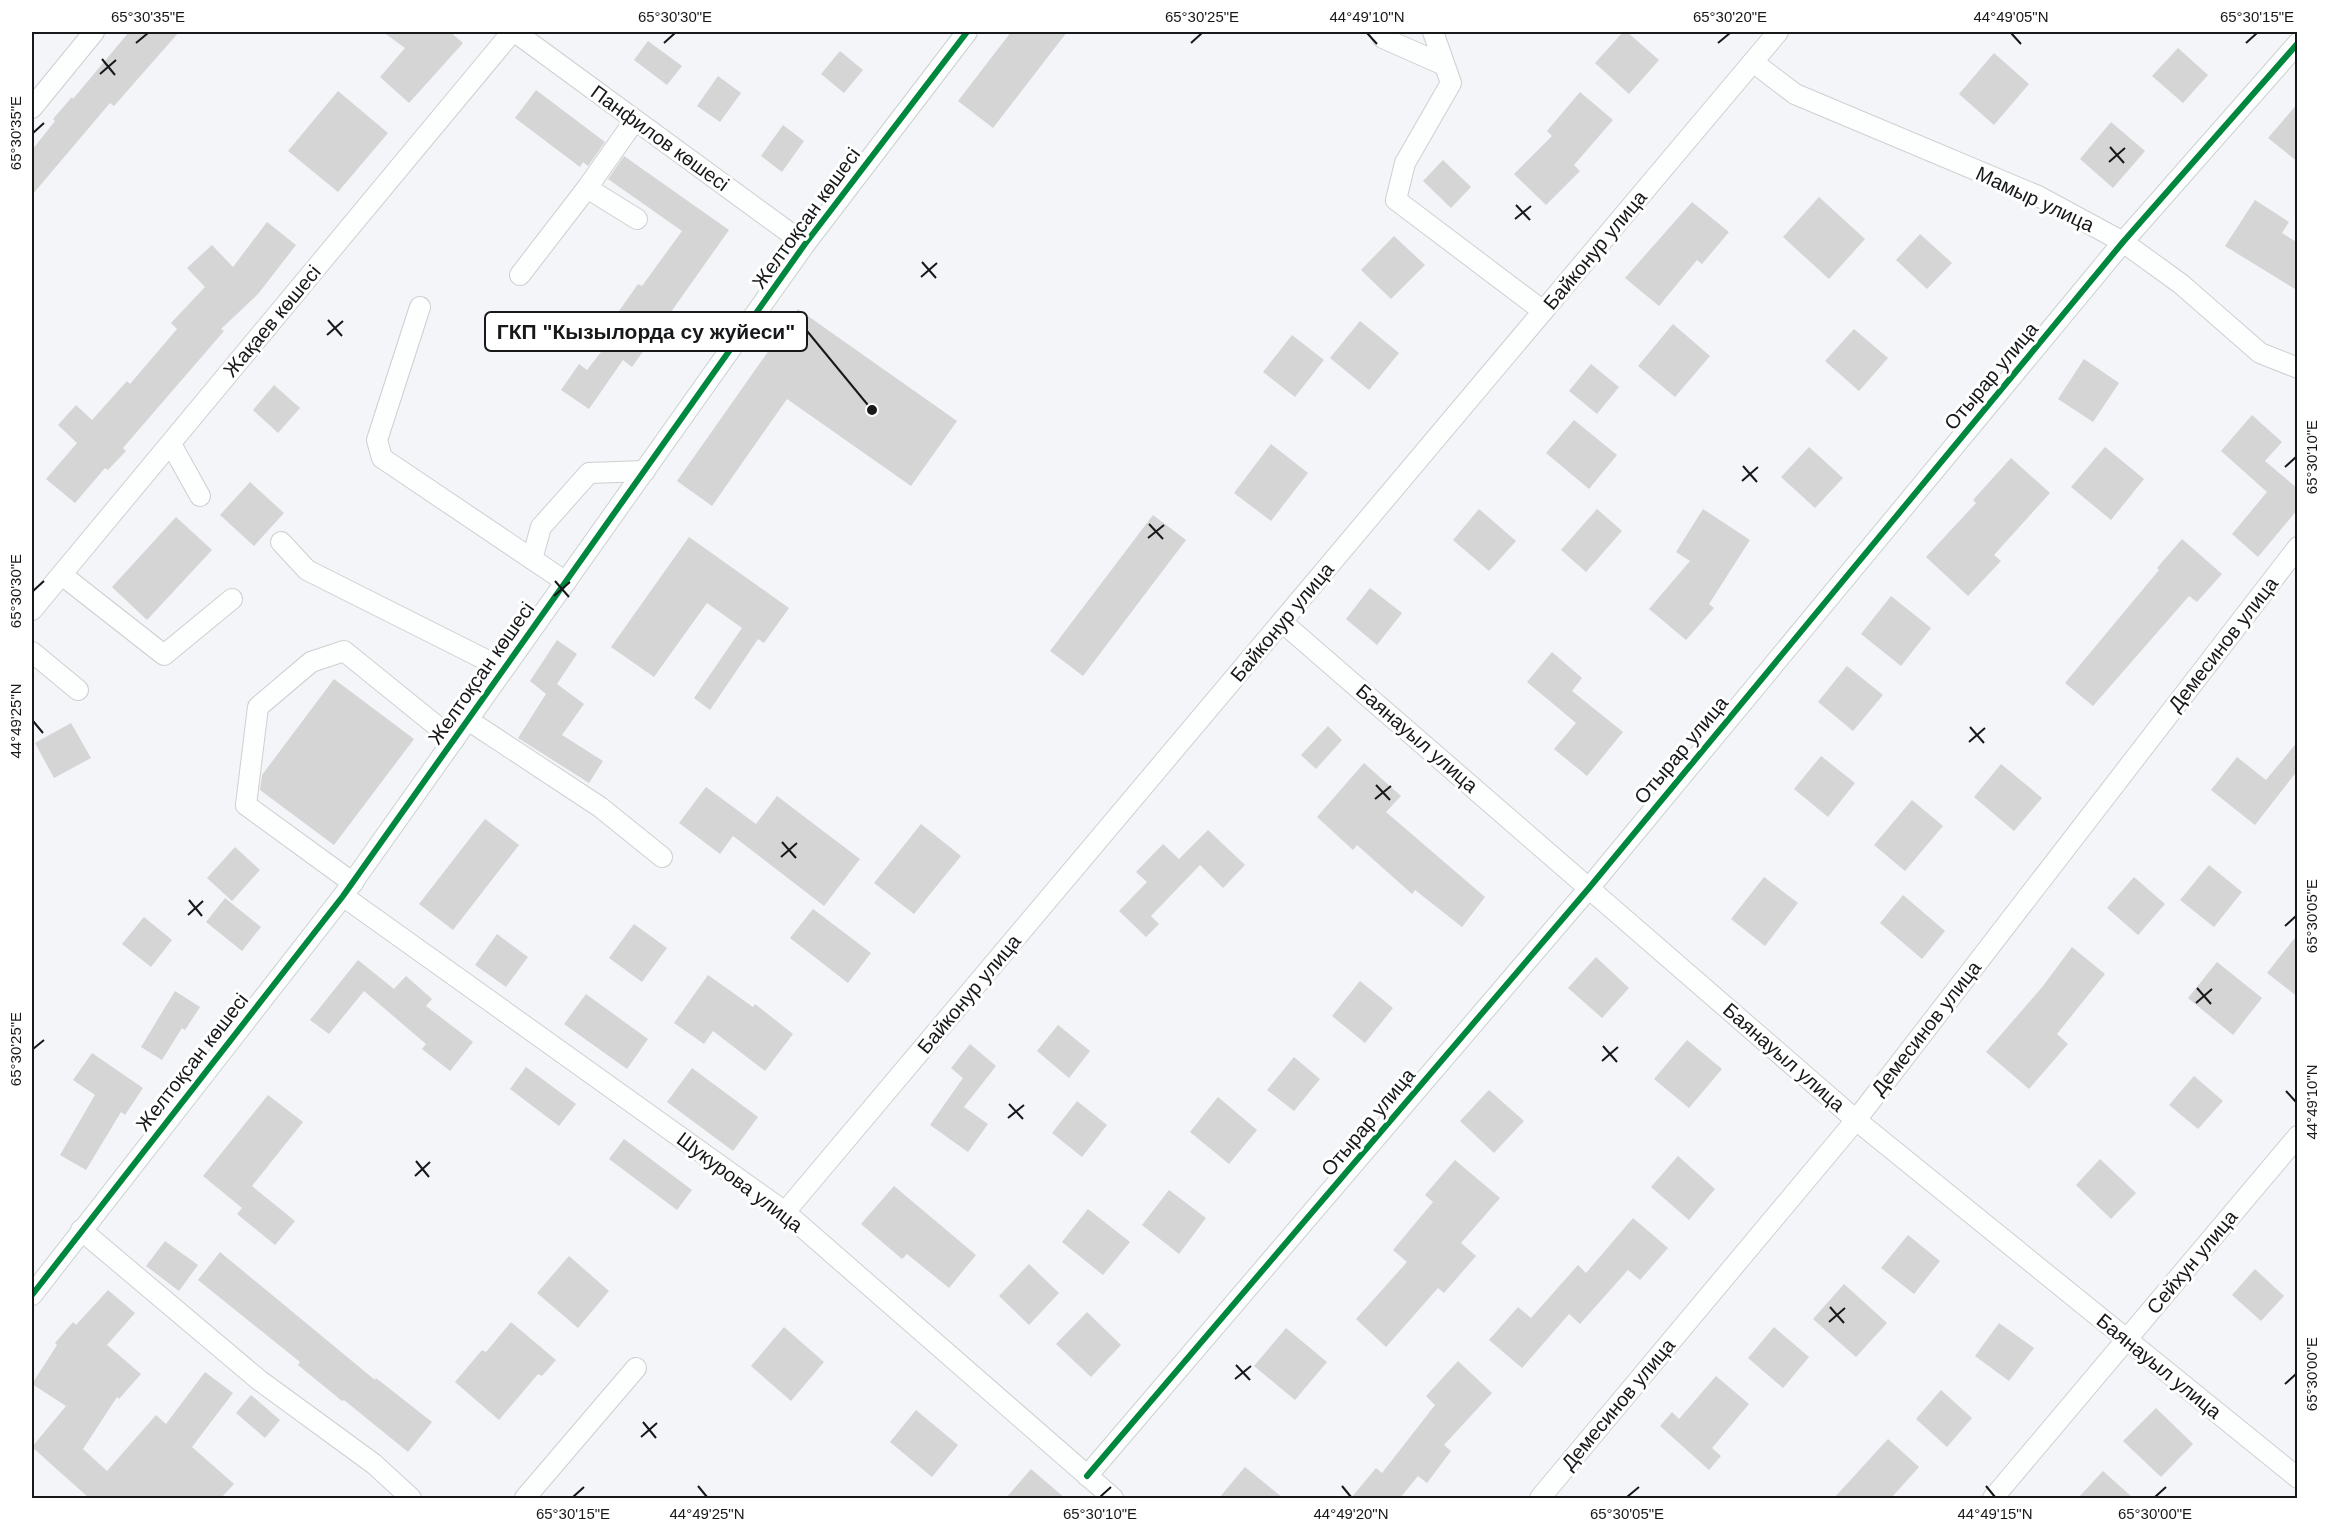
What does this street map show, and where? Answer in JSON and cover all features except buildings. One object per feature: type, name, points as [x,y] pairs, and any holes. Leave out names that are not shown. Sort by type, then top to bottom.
[{"type":"street","points":[[32,108],[94,32]]},
{"type":"street","name":"Панфилов көшесі","points":[[513,32],[805,244]]},
{"type":"street","name":"Жақаев көшесі","points":[[32,610],[513,32]]},
{"type":"street","name":"Желтоқсан көшесі","points":[[32,1295],[348,890],[805,244],[967,32]]},
{"type":"street","points":[[1380,32],[1383,38],[1444,66]]},
{"type":"street","points":[[1433,32],[1451,83],[1405,164],[1396,200],[1543,311]]},
{"type":"street","name":"Байконур улица","points":[[785,1212],[1778,32]]},
{"type":"street","name":"Отырар улица","points":[[1087,1476],[1589,888],[2123,242],[2298,43]]},
{"type":"street","name":"Мамыр улица","points":[[1753,62],[1795,94],[2038,196],[2123,242],[2181,284],[2260,353],[2298,368]]},
{"type":"street","points":[[520,275],[587,188],[635,120]]},
{"type":"street","points":[[587,188],[637,219]]},
{"type":"street","points":[[420,306],[377,440],[382,458],[566,582]]},
{"type":"street","points":[[171,444],[200,496]]},
{"type":"street","points":[[532,560],[541,527],[589,473],[645,471]]},
{"type":"street","points":[[281,542],[307,570],[504,669]]},
{"type":"street","name":"Демесинов улица","points":[[1540,1498],[1856,1119],[2298,547]]},
{"type":"street","points":[[62,575],[164,655],[232,599]]},
{"type":"street","name":"Баянауыл улица","points":[[1282,622],[1856,1119],[2298,1478]]},
{"type":"street","name":"Шукурова улица","points":[[454,740],[344,651],[311,662],[258,707],[246,805],[348,890],[785,1212],[1113,1498]]},
{"type":"street","points":[[32,652],[78,690]]},
{"type":"street","points":[[468,720],[600,807],[662,857]]},
{"type":"street","name":"Сейхун улица","points":[[1993,1498],[2298,1136]]},
{"type":"street","points":[[81,1230],[259,1380],[374,1464],[411,1498]]},
{"type":"street","points":[[525,1498],[636,1368]]},
{"type":"cycle path","points":[[32,1295],[343,896],[805,244],[967,32]]},
{"type":"cycle path","points":[[1087,1476],[1589,888],[2123,242],[2298,43]]},
{"type":"place","name":"ГКП \"Кызылорда су жуйеси\"","points":[[872,410]]}]
